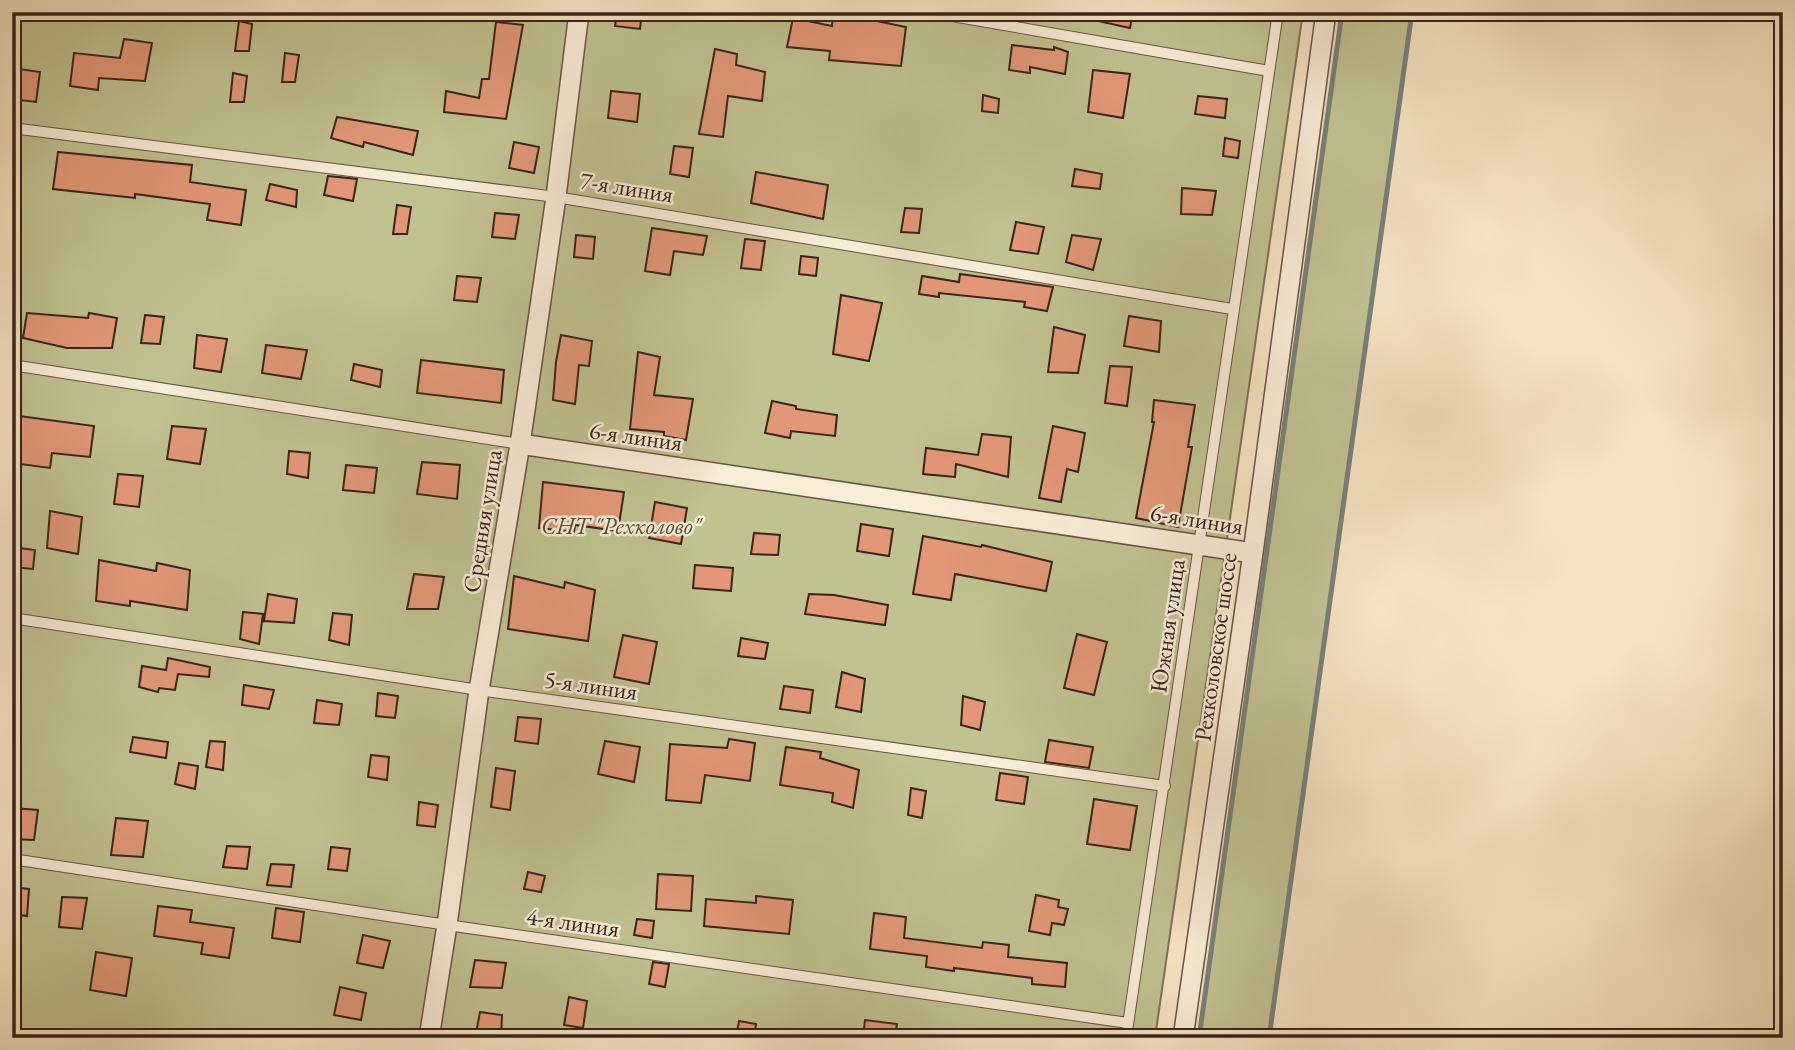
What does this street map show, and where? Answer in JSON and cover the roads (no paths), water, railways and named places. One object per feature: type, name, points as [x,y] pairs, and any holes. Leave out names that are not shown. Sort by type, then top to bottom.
[{"type":"street","name":"Средняя улица","points":[[429,1038],[479,690],[520,444],[556,197],[579,12]]},
{"type":"street","name":"Рехколовское шоссе","points":[[1183,1038],[1253,553],[1326,12]]},
{"type":"street","name":"6-я линия","points":[[520,444],[1253,553]]},
{"type":"lane","points":[[929,12],[1269,71]]},
{"type":"lane","name":"Южная улица","points":[[1126,1038],[1278,12]]},
{"type":"lane","name":"7-я линия","points":[[12,128],[556,197],[1232,309]]},
{"type":"lane","name":"6-я линия","points":[[12,365],[520,444]]},
{"type":"lane","name":"5-я линия","points":[[12,618],[479,690],[1165,786]]},
{"type":"lane","name":"4-я линия","points":[[12,859],[1128,1023]]},
{"type":"waterway","points":[[1199,1038],[1342,12]]},
{"type":"waterway","points":[[1269,1038],[1412,12]]},
{"type":"park label","name":"СНТ \"Рехколово\"","points":[[621,525]]}]
